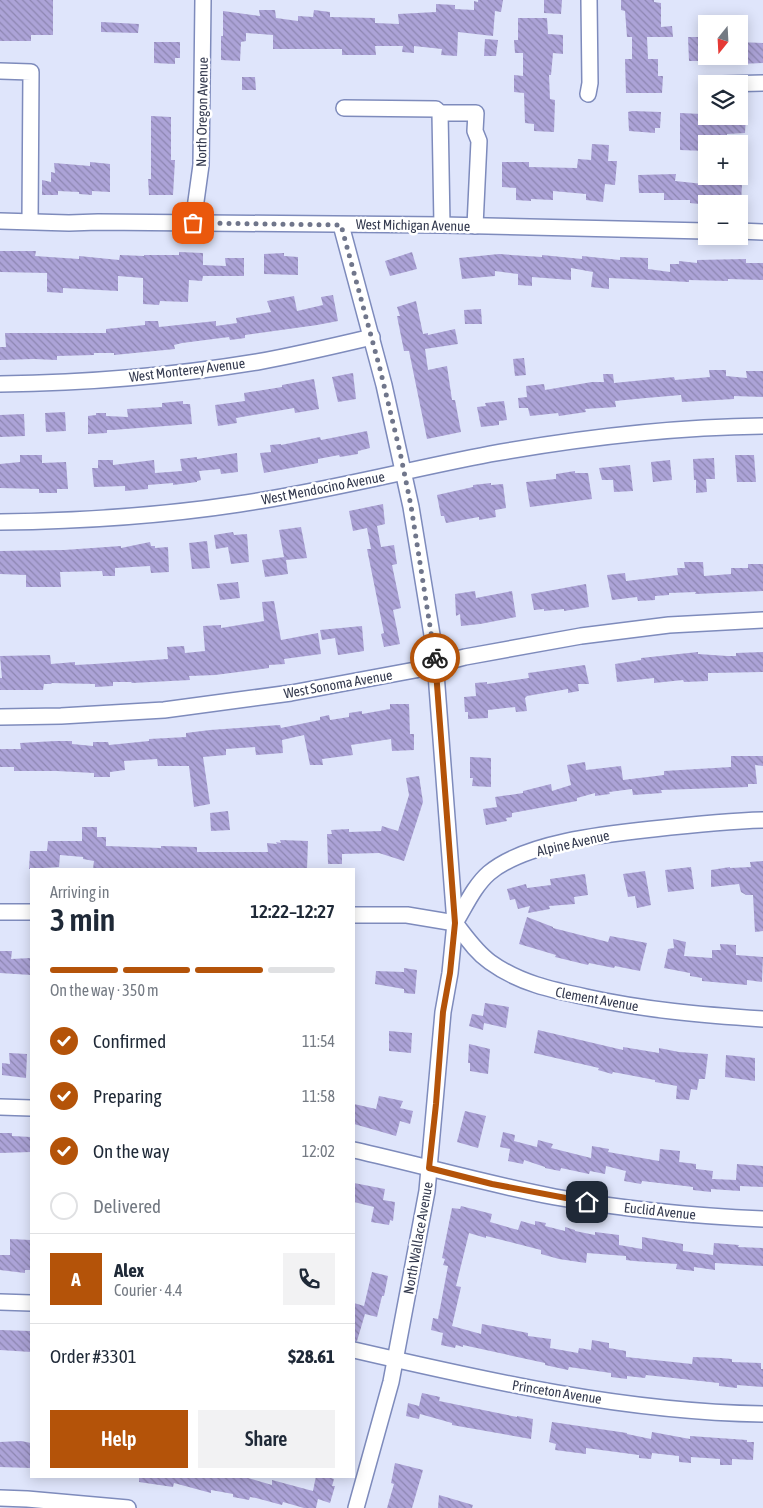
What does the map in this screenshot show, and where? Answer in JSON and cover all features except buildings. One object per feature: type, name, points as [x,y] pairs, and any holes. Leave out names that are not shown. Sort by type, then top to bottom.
[{"type":"street","name":"North Oregon Avenue","points":[[193,223],[201,165],[202,0]]},
{"type":"street","points":[[588,94],[590,83],[589,0]]},
{"type":"street","points":[[0,71],[31,72],[30,221]]},
{"type":"street","points":[[748,83],[763,82]]},
{"type":"street","points":[[344,108],[436,109],[440,113],[476,113],[475,131],[479,141],[475,226]]},
{"type":"street","points":[[440,113],[442,225]]},
{"type":"street","name":"West Michigan Avenue","points":[[0,221],[442,225],[698,231]]},
{"type":"street","name":"North Wallace Avenue","points":[[341,225],[384,385],[411,506],[434,647],[455,923],[450,973],[443,1012],[427,1191],[395,1359],[356,1508]]},
{"type":"street","points":[[748,231],[763,232]]},
{"type":"street","name":"West Monterey Avenue","points":[[0,384],[51,383],[164,375],[258,362],[372,337]]},
{"type":"street","name":"West Mendocino Avenue","points":[[0,522],[151,516],[241,504],[404,473],[490,454],[607,436],[656,431],[763,426]]},
{"type":"street","name":"West Sonoma Avenue","points":[[0,717],[61,716],[164,710],[290,693],[405,672],[465,657],[581,636],[669,625],[763,620]]},
{"type":"street","name":"Alpine Avenue","points":[[455,923],[476,889],[489,874],[502,864],[530,852],[553,845],[616,833],[684,825],[763,820]]},
{"type":"street","points":[[0,912],[30,912]]},
{"type":"street","points":[[355,915],[407,916],[455,923]]},
{"type":"street","name":"Clement Avenue","points":[[455,923],[475,949],[490,962],[529,983],[547,989],[607,1002],[680,1012],[763,1019]]},
{"type":"street","points":[[0,1107],[30,1108]]},
{"type":"street","name":"Euclid Avenue","points":[[355,1150],[545,1195],[604,1205],[704,1216],[763,1219]]},
{"type":"street","points":[[0,1302],[30,1303]]},
{"type":"street","name":"Princeton Avenue","points":[[355,1350],[480,1379],[562,1395],[633,1404],[763,1414]]},
{"type":"street","points":[[0,1498],[128,1508]]},
{"type":"way so far","points":[[193,223],[341,225],[372,337],[400,452],[411,506],[435,658]]},
{"type":"route","points":[[435,658],[446,826],[455,923],[450,973],[443,1012],[429,1168],[492,1184],[587,1202]]}]
